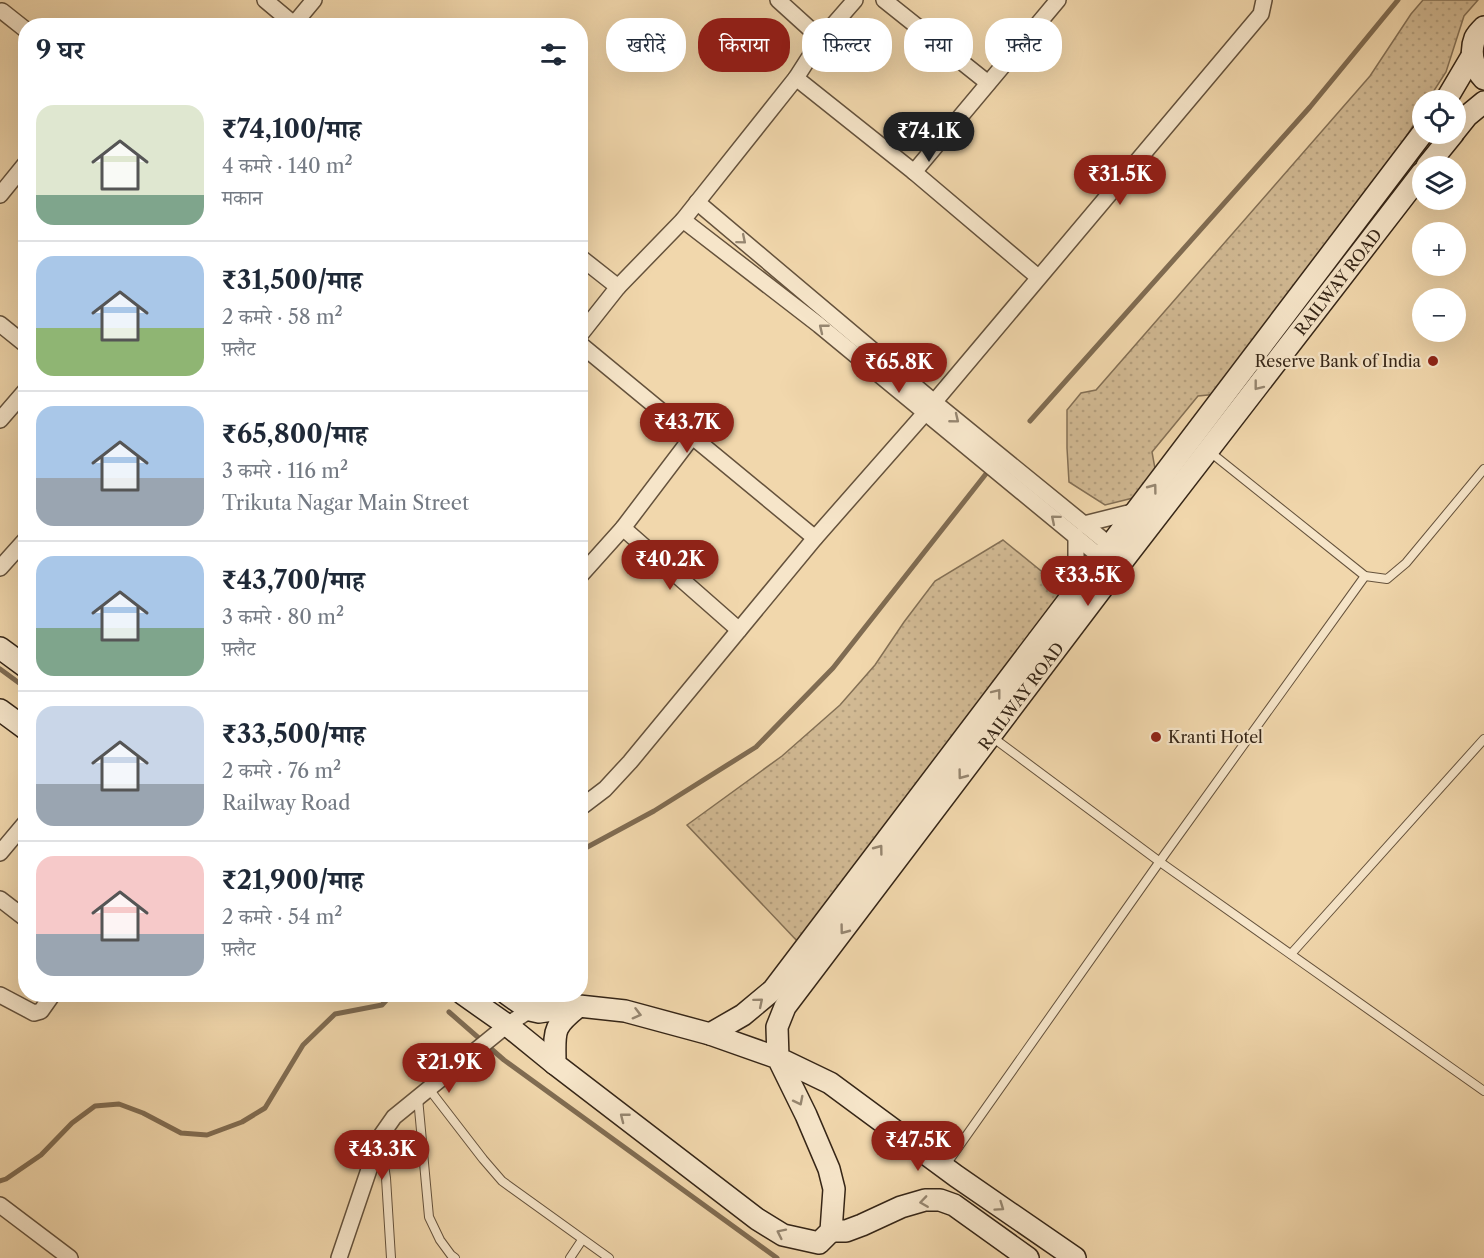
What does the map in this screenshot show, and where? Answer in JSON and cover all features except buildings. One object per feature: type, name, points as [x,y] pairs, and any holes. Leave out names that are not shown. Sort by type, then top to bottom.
[{"type":"main road","points":[[1452,90],[1472,56],[1475,38],[1484,27]]},
{"type":"main road","points":[[1472,56],[1477,70],[1484,79]]},
{"type":"main road","points":[[1466,117],[1484,102]]},
{"type":"main road","points":[[710,1034],[743,1015],[773,990],[853,901],[1076,590],[1113,557],[1136,511],[1414,144]]},
{"type":"main road","points":[[1436,156],[1445,144]]},
{"type":"main road","name":"RAILWAY ROAD","points":[[777,1058],[777,1027],[785,1007],[853,901],[991,736],[1113,557],[1208,450],[1412,187]]},
{"type":"main road","points":[[0,648],[18,661]]},
{"type":"main road","points":[[0,710],[18,723]]},
{"type":"main road","points":[[472,1002],[502,1029],[555,1064],[757,1219],[783,1235],[822,1244],[902,1207],[925,1200],[940,1200],[954,1205],[1028,1258]]},
{"type":"main road","points":[[518,1002],[530,1010],[539,1012],[579,1006],[625,1011],[710,1034],[777,1058],[830,1083],[1074,1258]]},
{"type":"main road","points":[[555,1064],[555,1034],[561,1020],[579,1006]]},
{"type":"main road","points":[[777,1058],[830,1169],[834,1189],[822,1244]]},
{"type":"street","points":[[265,0],[287,18]]},
{"type":"street","points":[[300,18],[314,0]]},
{"type":"street","points":[[778,0],[802,22]]},
{"type":"street","points":[[839,18],[855,0]]},
{"type":"street","points":[[884,0],[988,83]]},
{"type":"street","points":[[914,172],[1058,0]]},
{"type":"street","points":[[588,801],[605,789],[630,762],[815,538],[930,407],[1261,14],[1264,0]]},
{"type":"street","points":[[4,8],[18,22]]},
{"type":"street","points":[[588,325],[618,287],[683,220],[802,69]]},
{"type":"street","points":[[796,78],[914,172],[1038,277]]},
{"type":"street","points":[[0,195],[18,173]]},
{"type":"street","points":[[697,202],[930,407],[1113,557]]},
{"type":"street","points":[[683,220],[930,407]]},
{"type":"street","points":[[588,263],[618,287]]},
{"type":"street","points":[[0,324],[18,339]]},
{"type":"street","points":[[588,351],[815,538]]},
{"type":"street","points":[[0,420],[18,399]]},
{"type":"street","points":[[588,567],[623,528],[692,437]]},
{"type":"street","points":[[1080,530],[1136,511]]},
{"type":"street","points":[[623,528],[740,630]]},
{"type":"street","points":[[1076,590],[1080,530]]},
{"type":"street","points":[[0,568],[18,548]]},
{"type":"street","points":[[0,853],[18,832]]},
{"type":"street","points":[[0,899],[18,913]]},
{"type":"street","points":[[0,995],[34,1013],[41,1011],[47,1002]]},
{"type":"street","points":[[339,1258],[380,1137],[394,1117],[502,1029],[530,1010]]},
{"type":"street","points":[[0,1205],[70,1258]]},
{"type":"lane","points":[[1208,450],[1365,576],[1387,579],[1406,563],[1484,469]]},
{"type":"lane","points":[[945,1167],[1365,576]]},
{"type":"lane","points":[[991,736],[1160,862],[1484,1091]]},
{"type":"lane","points":[[1291,954],[1484,739]]},
{"type":"lane","points":[[423,1093],[502,1181],[609,1258]]},
{"type":"lane","points":[[423,1093],[429,1217],[440,1240],[456,1258]]},
{"type":"lane","points":[[380,1137],[386,1178],[390,1258]]},
{"type":"lane","points":[[570,1258],[582,1240]]},
{"type":"shaded area","points":[[1423,0],[1478,0],[1464,16],[1446,72],[1434,90],[1412,90],[1412,127],[1395,155],[1218,394],[1198,396],[1152,452],[1156,474],[1133,498],[1105,505],[1069,482],[1067,410],[1081,393],[1096,390],[1370,76],[1411,14]]},
{"type":"shaded area","points":[[1003,540],[1067,592],[800,944],[687,825],[782,756],[840,705],[875,665],[935,581]]},
{"type":"waterway","points":[[1030,421],[1310,107],[1398,0]]},
{"type":"waterway","points":[[588,847],[654,811],[756,747],[833,668],[989,470]]},
{"type":"waterway","points":[[0,669],[18,682]]},
{"type":"waterway","points":[[0,1181],[41,1155],[72,1123],[95,1106],[119,1104],[143,1113],[181,1133],[207,1135],[242,1122],[265,1108],[303,1045],[335,1014],[382,1005],[385,1002]]},
{"type":"waterway","points":[[449,1012],[504,1060],[777,1258]]},
{"type":"place","name":"Reserve Bank of India","points":[[1433,361]]},
{"type":"place","name":"Kranti Hotel","points":[[1156,737]]}]
